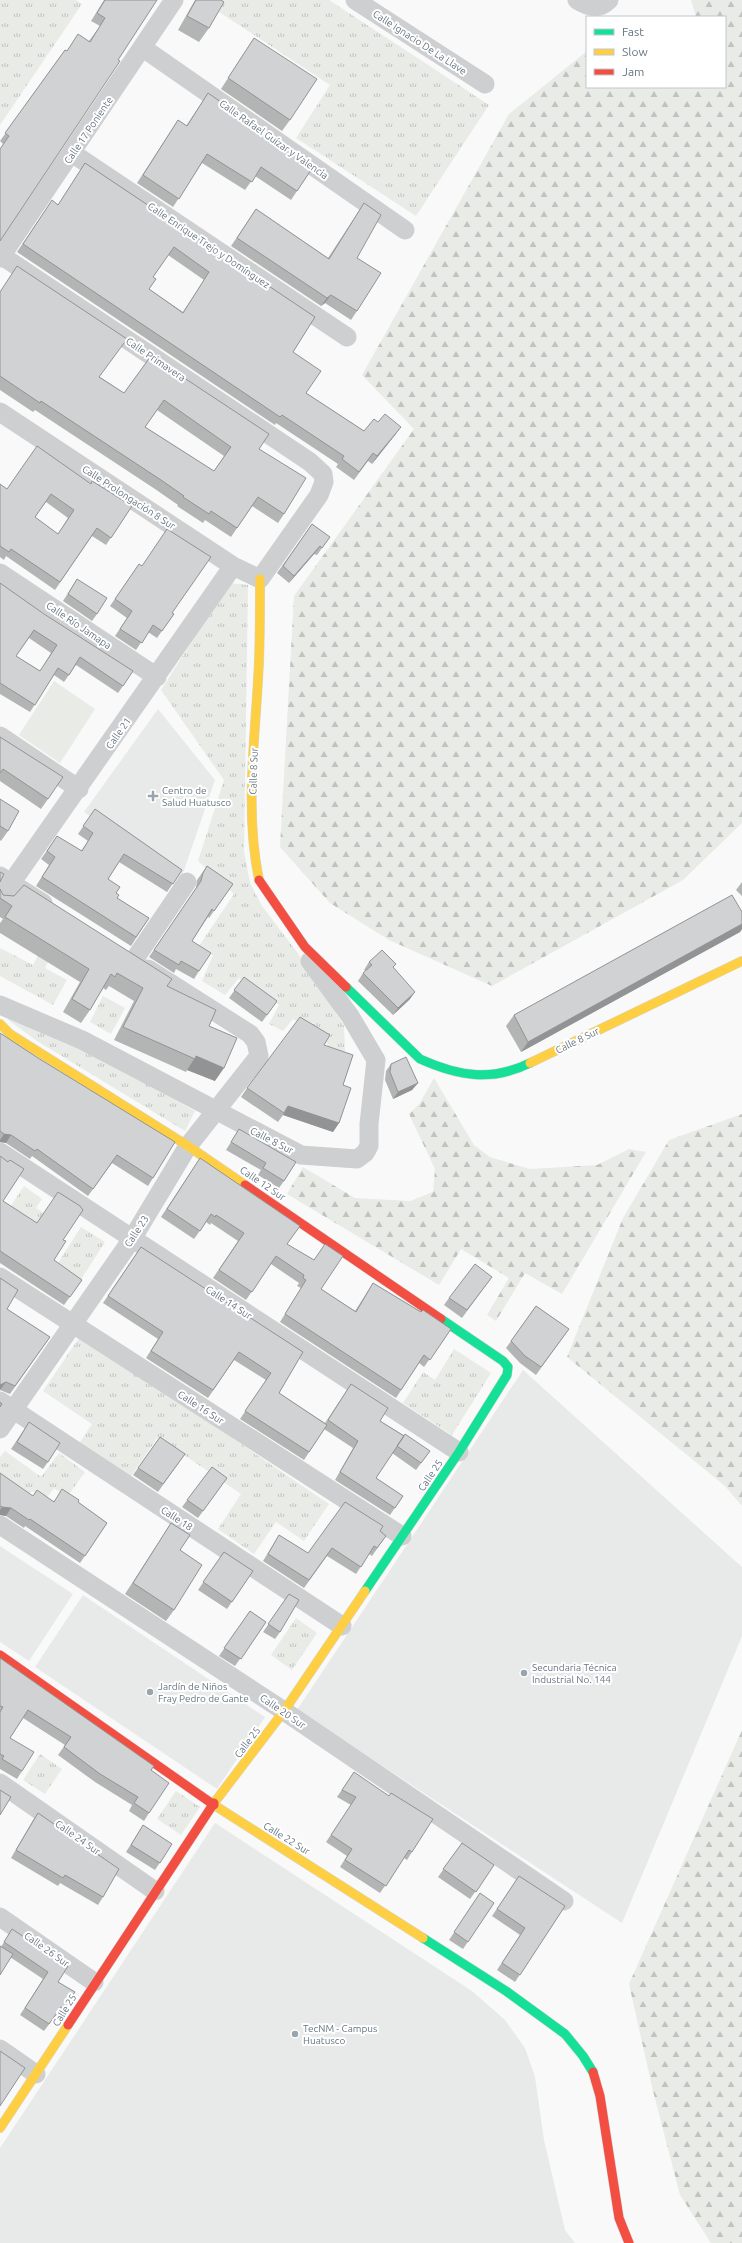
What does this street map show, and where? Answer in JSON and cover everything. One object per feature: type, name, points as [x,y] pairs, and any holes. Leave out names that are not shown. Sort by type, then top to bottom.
[{"type":"street","name":"Calle 17 Poniente","points":[[1,257],[174,0]]},
{"type":"street","name":"Calle Ignacio De La Llave","points":[[356,0],[485,84]]},
{"type":"street","points":[[580,2],[597,7],[604,5],[609,0]]},
{"type":"street","name":"Calle Rafael Guízar y Valencia","points":[[143,48],[405,230]]},
{"type":"street","name":"Calle Enrique Trejo y Domínguez","points":[[72,153],[347,336]]},
{"type":"street","name":"Calle Primavera","points":[[1,257],[310,462],[323,474],[324,482],[322,489],[260,579]]},
{"type":"street","name":"Calle Prolongación 8 Sur","points":[[0,412],[233,566],[260,579]]},
{"type":"street","name":"Calle 21","points":[[0,899],[6,880],[79,789],[233,566]]},
{"type":"street","name":"Calle Río Jamapa","points":[[0,573],[157,677]]},
{"type":"street","name":"Calle 8 Sur","points":[[260,579],[259,661],[251,773],[253,851],[259,881],[305,947],[420,1059],[437,1067],[471,1076],[491,1076],[512,1072],[742,962]]},
{"type":"street","points":[[0,736],[79,789]]},
{"type":"street","points":[[6,880],[59,913]]},
{"type":"street","name":"Calle 23","points":[[0,1429],[7,1406],[71,1324],[132,1239],[188,1146],[259,1056],[256,1042],[250,1034],[127,956],[187,882]]},
{"type":"street","name":"Calle 8 Sur","points":[[0,1005],[82,1040],[301,1154],[357,1159],[367,1150],[369,1146],[369,1124],[376,1060],[350,1016],[310,961],[305,947]]},
{"type":"street","name":"Calle 12 Sur","points":[[0,1024],[10,1034],[188,1146],[503,1361],[508,1367]]},
{"type":"street","name":"Calle 14 Sur","points":[[0,1152],[459,1452]]},
{"type":"street","name":"Calle 16 Sur","points":[[0,1277],[402,1536]]},
{"type":"street","name":"Calle 25","points":[[0,2128],[94,1982],[213,1804],[284,1711],[459,1452],[507,1375],[508,1367]]},
{"type":"street","name":"Calle 18","points":[[7,1406],[342,1626]]},
{"type":"street","name":"Calle 20 Sur","points":[[0,1525],[284,1711],[564,1901]]},
{"type":"street","name":"Calle 22 Sur","points":[[0,1655],[213,1804],[506,1991],[565,2034],[595,2076],[600,2096],[619,2218],[629,2243]]},
{"type":"street","name":"Calle 24 Sur","points":[[0,1783],[155,1891]]},
{"type":"street","name":"Calle 26 Sur","points":[[0,1917],[94,1982]]},
{"type":"street","points":[[0,2049],[36,2074]]},
{"type":"shaded area","name":"Centro de Salud Huatusco","points":[[158,709],[215,780],[181,879],[84,812]]},
{"type":"shaded area","name":"Secundaria Técnica Industrial No. 144","points":[[523,1370],[742,1567],[742,1636],[622,1923],[297,1710]]},
{"type":"shaded area","points":[[0,1546],[73,1594],[29,1661],[0,1642]]},
{"type":"shaded area","name":"Jardín de Niños Fray Pedro de Gante","points":[[83,1595],[265,1717],[217,1789],[35,1667]]},
{"type":"shaded area","name":"TecNM - Campus Huatusco","points":[[215,1823],[472,1991],[505,2020],[525,2048],[535,2077],[544,2140],[565,2230],[575,2243],[0,2243],[0,2148]]},
{"type":"green space","points":[[0,0],[76,0],[82,4],[0,125]]},
{"type":"green space","points":[[201,0],[329,0],[489,105],[416,216],[296,138],[330,85]]},
{"type":"green space","points":[[691,0],[742,0],[742,823],[683,880],[492,986],[389,940],[330,903],[280,847],[294,596],[414,429],[362,375],[509,114],[586,52],[586,88],[726,88],[726,16],[696,16]]},
{"type":"green space","points":[[229,583],[248,585],[244,851],[250,883],[262,906],[297,952],[344,1026],[345,1053],[330,1052],[326,1040],[293,1019],[283,1031],[269,1024],[279,1005],[239,978],[225,995],[202,981],[213,955],[199,946],[234,894],[198,861],[224,780],[161,690]]},
{"type":"green space","points":[[54,681],[95,709],[60,763],[19,735]]},
{"type":"green space","points":[[54,925],[65,930],[45,968],[67,980],[53,1005],[0,976],[0,948],[33,965]]},
{"type":"green space","points":[[103,996],[125,1008],[111,1034],[90,1022]]},
{"type":"green space","points":[[7,1019],[31,1025],[80,1045],[195,1111],[185,1131],[37,1041]]},
{"type":"green space","points":[[434,1078],[474,1145],[490,1157],[530,1169],[597,1165],[629,1149],[646,1152],[562,1294],[525,1273],[496,1321],[487,1315],[509,1278],[461,1249],[439,1285],[287,1194],[303,1167],[355,1198],[410,1201],[433,1192],[435,1169],[409,1114],[420,1103]]},
{"type":"green space","points":[[742,1114],[742,1506],[725,1486],[567,1357],[623,1218],[669,1140]]},
{"type":"green space","points":[[24,1186],[42,1199],[36,1208],[50,1217],[37,1236],[8,1210]]},
{"type":"green space","points":[[81,1227],[105,1242],[80,1281],[56,1266]]},
{"type":"green space","points":[[81,1335],[329,1504],[304,1541],[276,1522],[254,1554],[218,1529],[241,1494],[158,1437],[129,1479],[78,1445],[92,1424],[43,1391]]},
{"type":"green space","points":[[454,1349],[491,1373],[452,1435],[403,1403],[423,1372],[435,1380]]},
{"type":"green space","points":[[5,1451],[41,1477],[59,1453],[85,1472],[67,1497],[54,1488],[45,1500],[32,1491],[27,1497],[0,1477],[0,1457]]},
{"type":"green space","points":[[296,1618],[317,1633],[292,1670],[271,1655]]},
{"type":"green space","points":[[742,1730],[742,2243],[711,2243],[680,2195],[653,2091],[629,1984]]},
{"type":"green space","points":[[40,1754],[62,1769],[45,1794],[23,1780]]},
{"type":"green space","points":[[176,1791],[200,1807],[181,1835],[157,1819]]},
{"type":"building","points":[[105,0],[157,0],[118,60],[120,61],[0,241],[0,149],[9,136],[5,133],[65,50],[67,51],[78,34],[90,42],[105,18],[97,13]]},
{"type":"building","points":[[196,0],[221,0],[224,2],[209,28],[187,16]]},
{"type":"building","points":[[254,38],[317,79],[290,120],[228,78]]},
{"type":"building","points":[[208,93],[313,167],[297,191],[261,167],[252,182],[207,154],[179,199],[143,175],[178,120],[187,126]]},
{"type":"building","points":[[85,163],[315,317],[293,352],[321,371],[306,393],[364,431],[374,419],[378,422],[385,414],[401,427],[377,456],[373,453],[359,472],[342,459],[344,456],[282,415],[280,417],[23,244],[52,200],[58,205]],"holes":[[[174,247],[209,272],[183,313],[149,289],[156,279],[153,277]]]},
{"type":"building","points":[[364,203],[381,215],[357,258],[381,273],[357,311],[331,295],[327,298],[237,238],[256,209],[329,259]]},
{"type":"building","points":[[17,266],[127,339],[99,377],[124,393],[151,356],[269,434],[259,449],[306,478],[284,514],[258,497],[237,528],[211,511],[209,514],[161,480],[41,401],[40,403],[0,376],[0,292]],"holes":[[[164,400],[231,447],[214,471],[145,427]]]},
{"type":"building","points":[[37,446],[91,484],[92,481],[132,506],[111,538],[97,528],[60,582],[11,549],[9,552],[0,546],[0,484],[7,489]],"holes":[[[51,494],[74,510],[58,534],[35,517]]]},
{"type":"building","points":[[312,524],[330,537],[322,548],[320,546],[294,576],[283,566]]},
{"type":"building","points":[[167,529],[211,557],[172,613],[174,614],[162,631],[153,625],[142,643],[120,629],[132,611],[115,599],[139,564],[142,566]]},
{"type":"building","points":[[77,579],[107,598],[97,614],[68,594]]},
{"type":"building","points":[[0,583],[44,614],[133,671],[123,686],[80,657],[69,675],[58,668],[35,705],[0,683]],"holes":[[[34,630],[57,645],[40,671],[16,656]]]},
{"type":"building","points":[[0,737],[63,777],[48,799],[3,769],[0,773]]},
{"type":"building","points":[[0,799],[19,811],[8,831],[0,826]]},
{"type":"building","points":[[95,809],[182,870],[173,884],[124,854],[108,879],[120,887],[116,893],[119,895],[117,898],[149,918],[136,937],[42,877],[55,857],[47,851],[57,836],[82,851],[93,833],[83,826]]},
{"type":"building","points":[[207,866],[233,884],[214,911],[212,909],[192,941],[211,953],[199,971],[181,961],[179,965],[154,950],[201,881]]},
{"type":"building","points":[[0,872],[4,874],[0,882]]},
{"type":"building","points":[[24,885],[172,979],[167,986],[216,1010],[209,1026],[237,1038],[224,1068],[196,1056],[195,1059],[123,1027],[143,988],[117,973],[115,977],[111,974],[90,1010],[72,999],[89,969],[5,917],[12,906],[0,898],[0,889],[3,895],[14,896]]},
{"type":"building","points":[[732,895],[742,912],[742,924],[528,1042],[514,1015]]},
{"type":"building","points":[[382,950],[396,964],[393,967],[415,992],[398,1008],[363,973],[372,965],[369,962]]},
{"type":"building","points":[[244,977],[277,1001],[267,1015],[234,990]]},
{"type":"building","points":[[300,1017],[330,1035],[324,1045],[353,1055],[343,1085],[351,1088],[339,1123],[288,1106],[284,1113],[247,1088]]},
{"type":"building","points":[[0,1033],[175,1142],[153,1178],[117,1155],[93,1189],[37,1149],[35,1151],[11,1135],[4,1134],[0,1131]]},
{"type":"building","points":[[406,1057],[418,1083],[398,1092],[390,1072],[391,1064]]},
{"type":"building","points":[[239,1129],[296,1162],[284,1181],[263,1168],[266,1163],[231,1142]]},
{"type":"building","points":[[0,1156],[8,1162],[10,1160],[24,1169],[3,1201],[37,1223],[58,1192],[80,1206],[83,1210],[63,1240],[66,1241],[54,1260],[82,1280],[70,1297],[0,1251]]},
{"type":"building","points":[[200,1158],[300,1226],[287,1244],[314,1260],[325,1244],[343,1256],[321,1289],[356,1312],[373,1283],[421,1312],[423,1310],[451,1329],[430,1360],[424,1355],[401,1390],[285,1314],[306,1280],[303,1278],[304,1275],[276,1256],[252,1292],[219,1270],[244,1233],[216,1215],[215,1217],[211,1214],[200,1231],[167,1209]]},
{"type":"building","points":[[141,1247],[303,1352],[279,1393],[327,1425],[309,1452],[245,1411],[271,1373],[239,1352],[213,1390],[151,1351],[163,1332],[108,1296]]},
{"type":"building","points":[[475,1264],[492,1277],[467,1310],[449,1298]]},
{"type":"building","points":[[0,1278],[18,1290],[7,1309],[50,1337],[15,1386],[6,1382],[0,1385]]},
{"type":"building","points":[[536,1306],[569,1329],[541,1367],[525,1356],[511,1341]]},
{"type":"building","points":[[351,1384],[388,1408],[380,1421],[404,1436],[376,1478],[403,1496],[395,1508],[340,1472],[358,1441],[328,1420]]},
{"type":"building","points":[[29,1422],[60,1443],[48,1462],[17,1442]]},
{"type":"building","points":[[405,1434],[430,1451],[421,1463],[397,1446]]},
{"type":"building","points":[[160,1437],[185,1454],[163,1484],[138,1468]]},
{"type":"building","points":[[212,1467],[227,1478],[203,1511],[187,1500]]},
{"type":"building","points":[[0,1473],[33,1496],[37,1490],[54,1502],[62,1489],[79,1500],[78,1502],[107,1523],[85,1556],[30,1519],[29,1520],[11,1508],[0,1506]]},
{"type":"building","points":[[345,1502],[383,1526],[380,1531],[386,1536],[377,1548],[374,1546],[361,1567],[332,1548],[309,1580],[268,1554],[279,1535],[308,1553]]},
{"type":"building","points":[[171,1523],[190,1535],[180,1550],[202,1565],[174,1610],[133,1583]]},
{"type":"building","points":[[224,1552],[253,1571],[232,1602],[203,1582]]},
{"type":"building","points":[[289,1594],[299,1600],[280,1632],[268,1624]]},
{"type":"building","points":[[250,1611],[266,1622],[241,1659],[224,1648]]},
{"type":"building","points":[[0,1658],[154,1766],[151,1770],[169,1783],[149,1813],[134,1803],[138,1797],[100,1774],[64,1747],[71,1737],[28,1710],[10,1738],[34,1752],[22,1771],[2,1759],[4,1756],[0,1754],[0,1712],[3,1707],[0,1706]]},
{"type":"building","points":[[354,1772],[389,1796],[391,1793],[433,1819],[412,1852],[409,1850],[386,1886],[345,1860],[352,1849],[331,1835],[356,1797],[342,1790]]},
{"type":"building","points":[[0,1790],[11,1797],[0,1815]]},
{"type":"building","points":[[38,1813],[119,1869],[103,1897],[65,1875],[63,1878],[16,1850]]},
{"type":"building","points":[[143,1825],[172,1844],[160,1863],[131,1845]]},
{"type":"building","points":[[462,1843],[494,1865],[476,1892],[443,1869]]},
{"type":"building","points":[[519,1876],[565,1906],[520,1975],[502,1963],[525,1928],[497,1909]]},
{"type":"building","points":[[480,1893],[494,1903],[468,1942],[454,1932]]},
{"type":"building","points":[[12,1929],[68,1966],[58,1982],[75,1992],[64,2009],[61,2007],[49,2024],[25,2008],[48,1972],[4,1942]]},
{"type":"building","points":[[0,1946],[13,1954],[0,1975]]},
{"type":"building","points":[[0,2051],[25,2068],[0,2106]]},
{"type":"traffic: fast","points":[[346,987],[420,1059],[434,1065],[461,1073],[488,1075],[502,1073],[530,1063]]},
{"type":"traffic: fast","points":[[365,1591],[459,1452],[507,1375],[508,1367],[503,1361],[441,1319]]},
{"type":"traffic: fast","points":[[423,1938],[506,1991],[565,2034],[583,2056],[593,2072]]},
{"type":"traffic: slow","points":[[259,880],[252,825],[252,771],[259,661],[260,579]]},
{"type":"traffic: slow","points":[[530,1063],[742,961]]},
{"type":"traffic: slow","points":[[0,1024],[10,1034],[188,1146],[245,1185]]},
{"type":"traffic: slow","points":[[214,1803],[284,1711],[365,1591]]},
{"type":"traffic: slow","points":[[214,1805],[423,1938]]},
{"type":"traffic: slow","points":[[0,2128],[68,2025]]},
{"type":"traffic: jam","points":[[259,880],[305,947],[346,987]]},
{"type":"traffic: jam","points":[[245,1185],[441,1319]]},
{"type":"traffic: jam","points":[[0,1655],[214,1805]]},
{"type":"traffic: jam","points":[[68,2025],[214,1803]]},
{"type":"traffic: jam","points":[[593,2072],[600,2096],[619,2218],[629,2243]]},
{"type":"place","name":"Centro de Salud Huatusco","points":[[153,796]]},
{"type":"place","name":"Secundaria Técnica Industrial No. 144","points":[[524,1673]]},
{"type":"place","name":"Jardín de Niños Fray Pedro de Gante","points":[[150,1692]]},
{"type":"place","name":"TecNM - Campus Huatusco","points":[[295,2034]]}]
